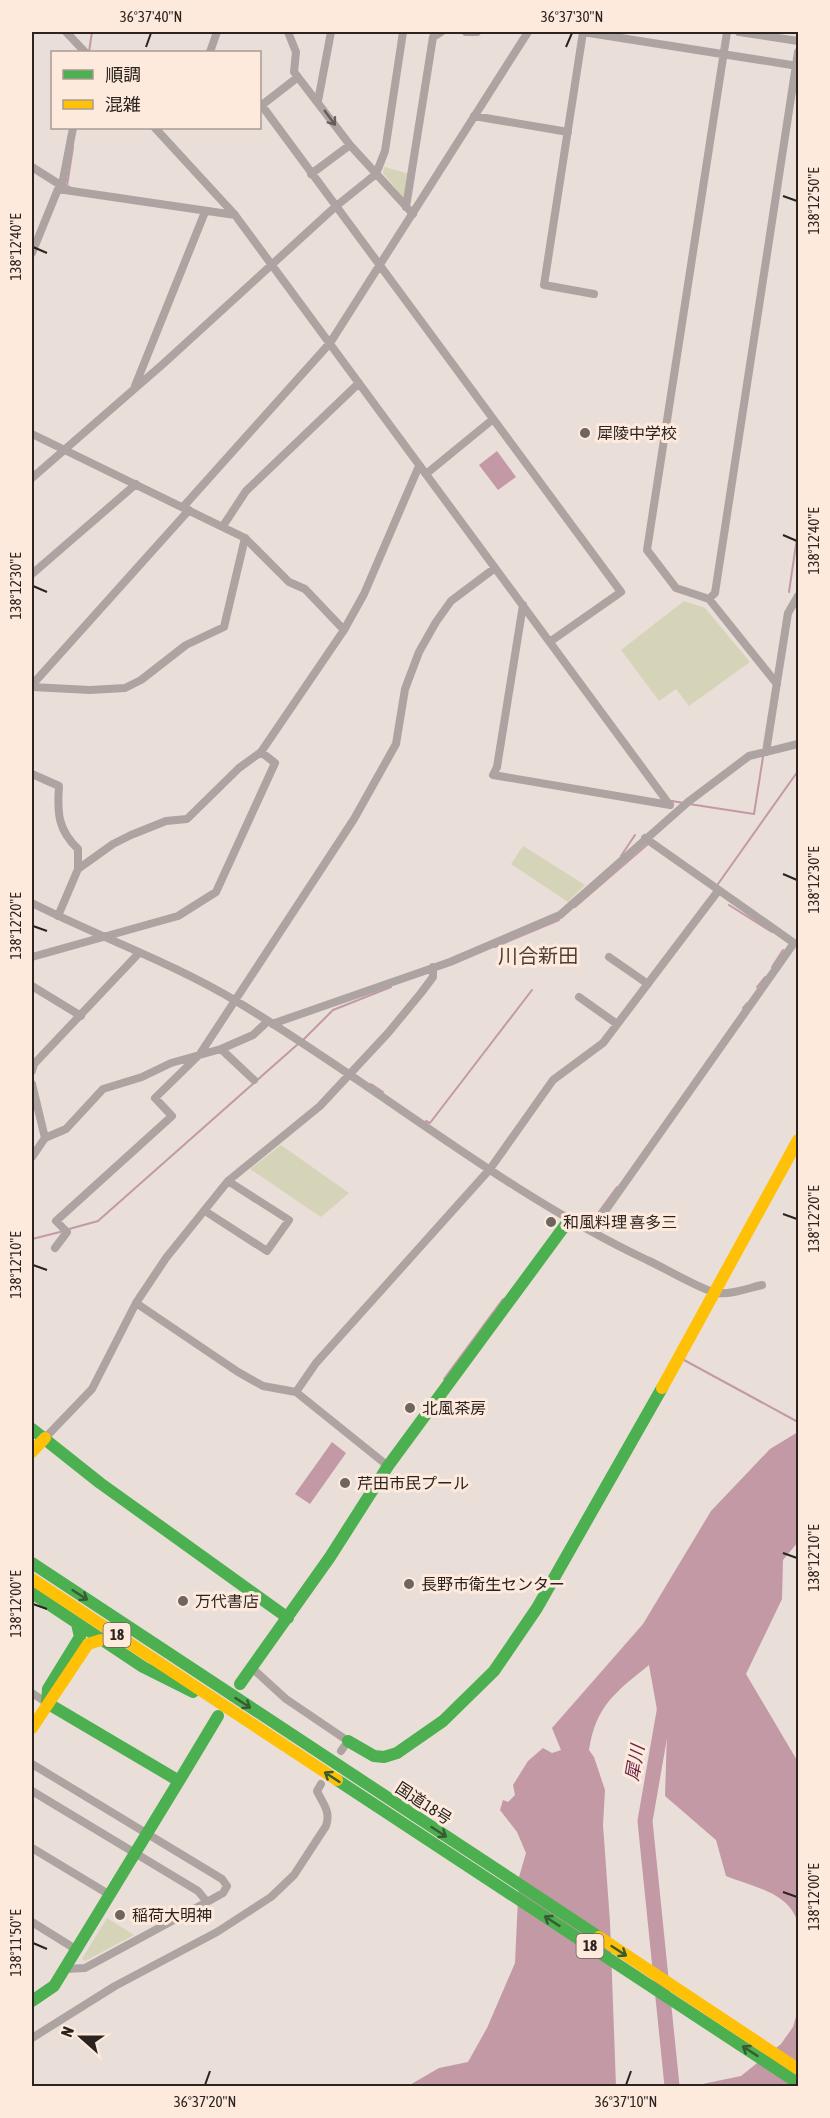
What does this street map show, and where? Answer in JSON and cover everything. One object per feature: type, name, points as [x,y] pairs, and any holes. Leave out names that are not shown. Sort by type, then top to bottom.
[{"type":"main road","points":[[345,1746],[382,1758],[396,1753],[464,1702],[493,1671],[529,1618],[717,1293],[798,1140]]},
{"type":"main road","points":[[240,1684],[288,1618],[388,1466],[569,1220]]},
{"type":"main road","points":[[32,1428],[100,1483],[288,1618]]},
{"type":"main road","points":[[32,1452],[45,1438]]},
{"type":"main road","name":"国道18号","points":[[32,1563],[798,2083]]},
{"type":"main road","name":"国道18号","points":[[32,1579],[203,1692],[386,1804],[798,2069]]},
{"type":"main road","points":[[32,1593],[143,1667],[195,1693],[203,1692]]},
{"type":"main road","points":[[47,1703],[48,1689],[80,1637],[78,1624]]},
{"type":"main road","points":[[32,1728],[88,1644],[101,1640]]},
{"type":"main road","points":[[47,1703],[179,1781]]},
{"type":"main road","points":[[34,1995],[54,1986],[218,1716]]},
{"type":"street","points":[[66,32],[84,51]]},
{"type":"street","points":[[210,51],[217,32]]},
{"type":"street","points":[[288,32],[294,40],[294,72],[350,145],[413,214]]},
{"type":"street","points":[[318,101],[331,32]]},
{"type":"street","points":[[32,478],[273,265],[334,207],[376,174],[385,151],[403,32]]},
{"type":"street","points":[[406,207],[433,37],[441,32]]},
{"type":"street","points":[[466,32],[477,32]]},
{"type":"street","points":[[32,686],[330,344],[528,32]]},
{"type":"street","points":[[594,294],[544,285],[583,32],[797,65]]},
{"type":"street","points":[[727,32],[647,550],[676,588],[709,599],[777,684]]},
{"type":"street","points":[[739,32],[798,41]]},
{"type":"street","points":[[709,599],[715,593],[717,581],[798,52]]},
{"type":"street","points":[[298,77],[261,104],[334,207],[621,592],[551,641]]},
{"type":"street","points":[[474,116],[568,132]]},
{"type":"street","points":[[32,253],[58,189],[62,188],[73,129]]},
{"type":"street","points":[[155,129],[235,215],[677,812]]},
{"type":"street","points":[[311,174],[350,145]]},
{"type":"street","points":[[32,167],[62,188],[235,215]]},
{"type":"street","points":[[134,389],[205,212]]},
{"type":"street","points":[[223,526],[246,491],[359,383]]},
{"type":"street","points":[[426,474],[492,420]]},
{"type":"street","points":[[32,434],[245,538],[289,582],[305,588],[344,630]]},
{"type":"street","points":[[78,869],[113,844],[132,835],[166,821],[187,819],[226,779],[261,752],[344,630],[364,594],[419,466]]},
{"type":"street","points":[[32,574],[136,484]]},
{"type":"street","points":[[32,686],[70,690],[125,688],[141,680],[186,645],[224,627],[245,538]]},
{"type":"street","points":[[55,1248],[65,1230],[56,1221],[172,1116],[155,1098],[200,1054],[354,819],[396,744],[405,689],[419,652],[436,622],[451,601],[495,568]]},
{"type":"street","points":[[766,752],[788,613],[798,596]]},
{"type":"street","points":[[523,605],[497,767],[493,775],[669,804]]},
{"type":"street","points":[[32,1157],[45,1138],[66,1129],[103,1089],[200,1054],[221,1049],[253,1035],[270,1023],[433,967],[560,915],[645,838],[749,756],[798,744]]},
{"type":"street","points":[[32,957],[178,916],[216,892],[275,763],[261,752]]},
{"type":"street","points":[[32,774],[59,786],[57,809],[61,828],[78,849],[78,869],[58,916]]},
{"type":"street","points":[[591,1232],[794,943],[645,838]]},
{"type":"street","points":[[296,1392],[316,1363],[490,1170],[553,1080],[603,1043],[718,891]]},
{"type":"street","points":[[32,903],[139,952],[235,1001],[490,1170],[591,1232],[717,1293],[762,1285]]},
{"type":"street","points":[[32,1071],[34,1065],[139,952]]},
{"type":"street","points":[[611,959],[648,984]]},
{"type":"street","points":[[45,1438],[92,1389],[136,1303],[166,1258],[228,1181],[320,1106],[421,993],[433,977],[433,967]]},
{"type":"street","points":[[32,986],[81,1016]]},
{"type":"street","points":[[579,997],[617,1024]]},
{"type":"street","points":[[221,1049],[254,1080]]},
{"type":"street","points":[[32,1084],[45,1138]]},
{"type":"street","points":[[205,1211],[267,1251],[289,1220],[228,1181]]},
{"type":"street","points":[[136,1303],[238,1372],[263,1386],[296,1392],[388,1466]]},
{"type":"street","points":[[253,1669],[286,1699],[345,1746]]},
{"type":"street","points":[[32,1694],[47,1703]]},
{"type":"street","points":[[32,1764],[222,1879],[227,1886],[223,1893],[85,1968],[65,1969]]},
{"type":"street","points":[[32,2038],[115,1986],[217,1932],[271,1897],[294,1875],[326,1826],[329,1817],[327,1808],[317,1791],[321,1784]]},
{"type":"street","points":[[32,1791],[198,1891],[207,1902]]},
{"type":"street","points":[[32,1848],[110,1895]]},
{"type":"street","points":[[32,1922],[77,1950]]},
{"type":"street","points":[[32,2009],[34,1995]]},
{"type":"green space","points":[[384,167],[410,174],[406,196],[402,196],[383,173]]},
{"type":"green space","points":[[684,601],[705,608],[750,662],[689,706],[676,689],[659,701],[621,650]]},
{"type":"green space","points":[[523,846],[585,885],[568,902],[511,864]]},
{"type":"green space","points":[[281,1145],[349,1193],[321,1217],[250,1169]]},
{"type":"green space","points":[[107,1918],[134,1935],[85,1961],[82,1959]]},
{"type":"shaded area","points":[[497,451],[516,477],[498,490],[479,465]]},
{"type":"shaded area","points":[[798,1432],[798,1542],[783,1560],[782,1599],[746,1674],[798,1762],[798,1923],[787,1904],[778,1897],[726,1876],[716,1840],[665,1796],[667,1732],[659,1721],[649,1665],[617,1692],[602,1710],[589,1750],[594,1757],[605,1790],[603,1825],[610,1922],[616,2086],[408,2086],[439,2068],[468,2062],[487,2028],[515,1963],[519,1877],[526,1853],[517,1832],[500,1810],[503,1800],[508,1802],[515,1795],[513,1785],[528,1761],[543,1748],[552,1753],[561,1750],[552,1728],[643,1624],[711,1511],[770,1449]]},
{"type":"shaded area","points":[[332,1442],[346,1453],[310,1504],[295,1494]]},
{"type":"shaded area","points":[[798,2010],[798,2086],[693,2086],[741,2076],[781,2044],[793,2027]]},
{"type":"waterway","points":[[89,51],[92,32]]},
{"type":"waterway","points":[[70,187],[67,186],[73,147]]},
{"type":"waterway","points":[[789,592],[798,531]]},
{"type":"waterway","points":[[689,804],[754,814],[763,757]]},
{"type":"waterway","points":[[718,884],[798,771]]},
{"type":"waterway","points":[[672,801],[684,803]]},
{"type":"waterway","points":[[621,856],[635,835]]},
{"type":"waterway","points":[[575,907],[648,844]]},
{"type":"waterway","points":[[729,905],[772,932]]},
{"type":"waterway","points":[[495,947],[559,920]]},
{"type":"waterway","points":[[772,967],[783,950]]},
{"type":"waterway","points":[[757,987],[765,977]]},
{"type":"waterway","points":[[303,1040],[333,1010],[391,987]]},
{"type":"waterway","points":[[426,1121],[430,1123],[532,990]]},
{"type":"waterway","points":[[743,1008],[747,1003]]},
{"type":"waterway","points":[[69,1229],[98,1221],[298,1044]]},
{"type":"waterway","points":[[371,1084],[383,1092]]},
{"type":"waterway","points":[[590,1224],[617,1187]]},
{"type":"waterway","points":[[32,1239],[64,1231]]},
{"type":"waterway","points":[[444,1379],[503,1299]]},
{"type":"waterway","points":[[684,1360],[798,1422]]},
{"type":"waterway","name":"犀川","points":[[665,1706],[645,1821],[672,2086]]},
{"type":"traffic: fast","points":[[240,1684],[330,1557],[388,1466],[569,1220]]},
{"type":"traffic: fast","points":[[348,1741],[374,1756],[384,1757],[397,1753],[443,1721],[494,1671],[537,1608],[662,1388]]},
{"type":"traffic: fast","points":[[32,1429],[100,1483],[288,1618]]},
{"type":"traffic: fast","points":[[32,1563],[599,1937]]},
{"type":"traffic: fast","points":[[32,1593],[143,1667],[193,1692]]},
{"type":"traffic: fast","points":[[47,1703],[48,1689],[80,1637],[77,1624]]},
{"type":"traffic: fast","points":[[47,1703],[179,1781],[218,1716]]},
{"type":"traffic: fast","points":[[337,1780],[798,2083]]},
{"type":"traffic: fast","points":[[32,2001],[54,1986],[179,1781]]},
{"type":"traffic: slow","points":[[662,1388],[798,1140]]},
{"type":"traffic: slow","points":[[32,1452],[45,1438]]},
{"type":"traffic: slow","points":[[32,1579],[337,1780]]},
{"type":"traffic: slow","points":[[32,1728],[88,1644],[101,1640]]},
{"type":"traffic: slow","points":[[599,1937],[798,2069]]},
{"type":"place","name":"犀陵中学校","points":[[585,433]]},
{"type":"place","name":"和風料理 喜多三","points":[[551,1222]]},
{"type":"place","name":"北風茶房","points":[[410,1408]]},
{"type":"place","name":"芹田市民プール","points":[[345,1483]]},
{"type":"place","name":"長野市衛生センター","points":[[409,1584]]},
{"type":"place","name":"万代書店","points":[[183,1601]]},
{"type":"place","name":"稲荷大明神","points":[[120,1915]]},
{"type":"district","name":"川合新田","points":[[538,956]]}]
